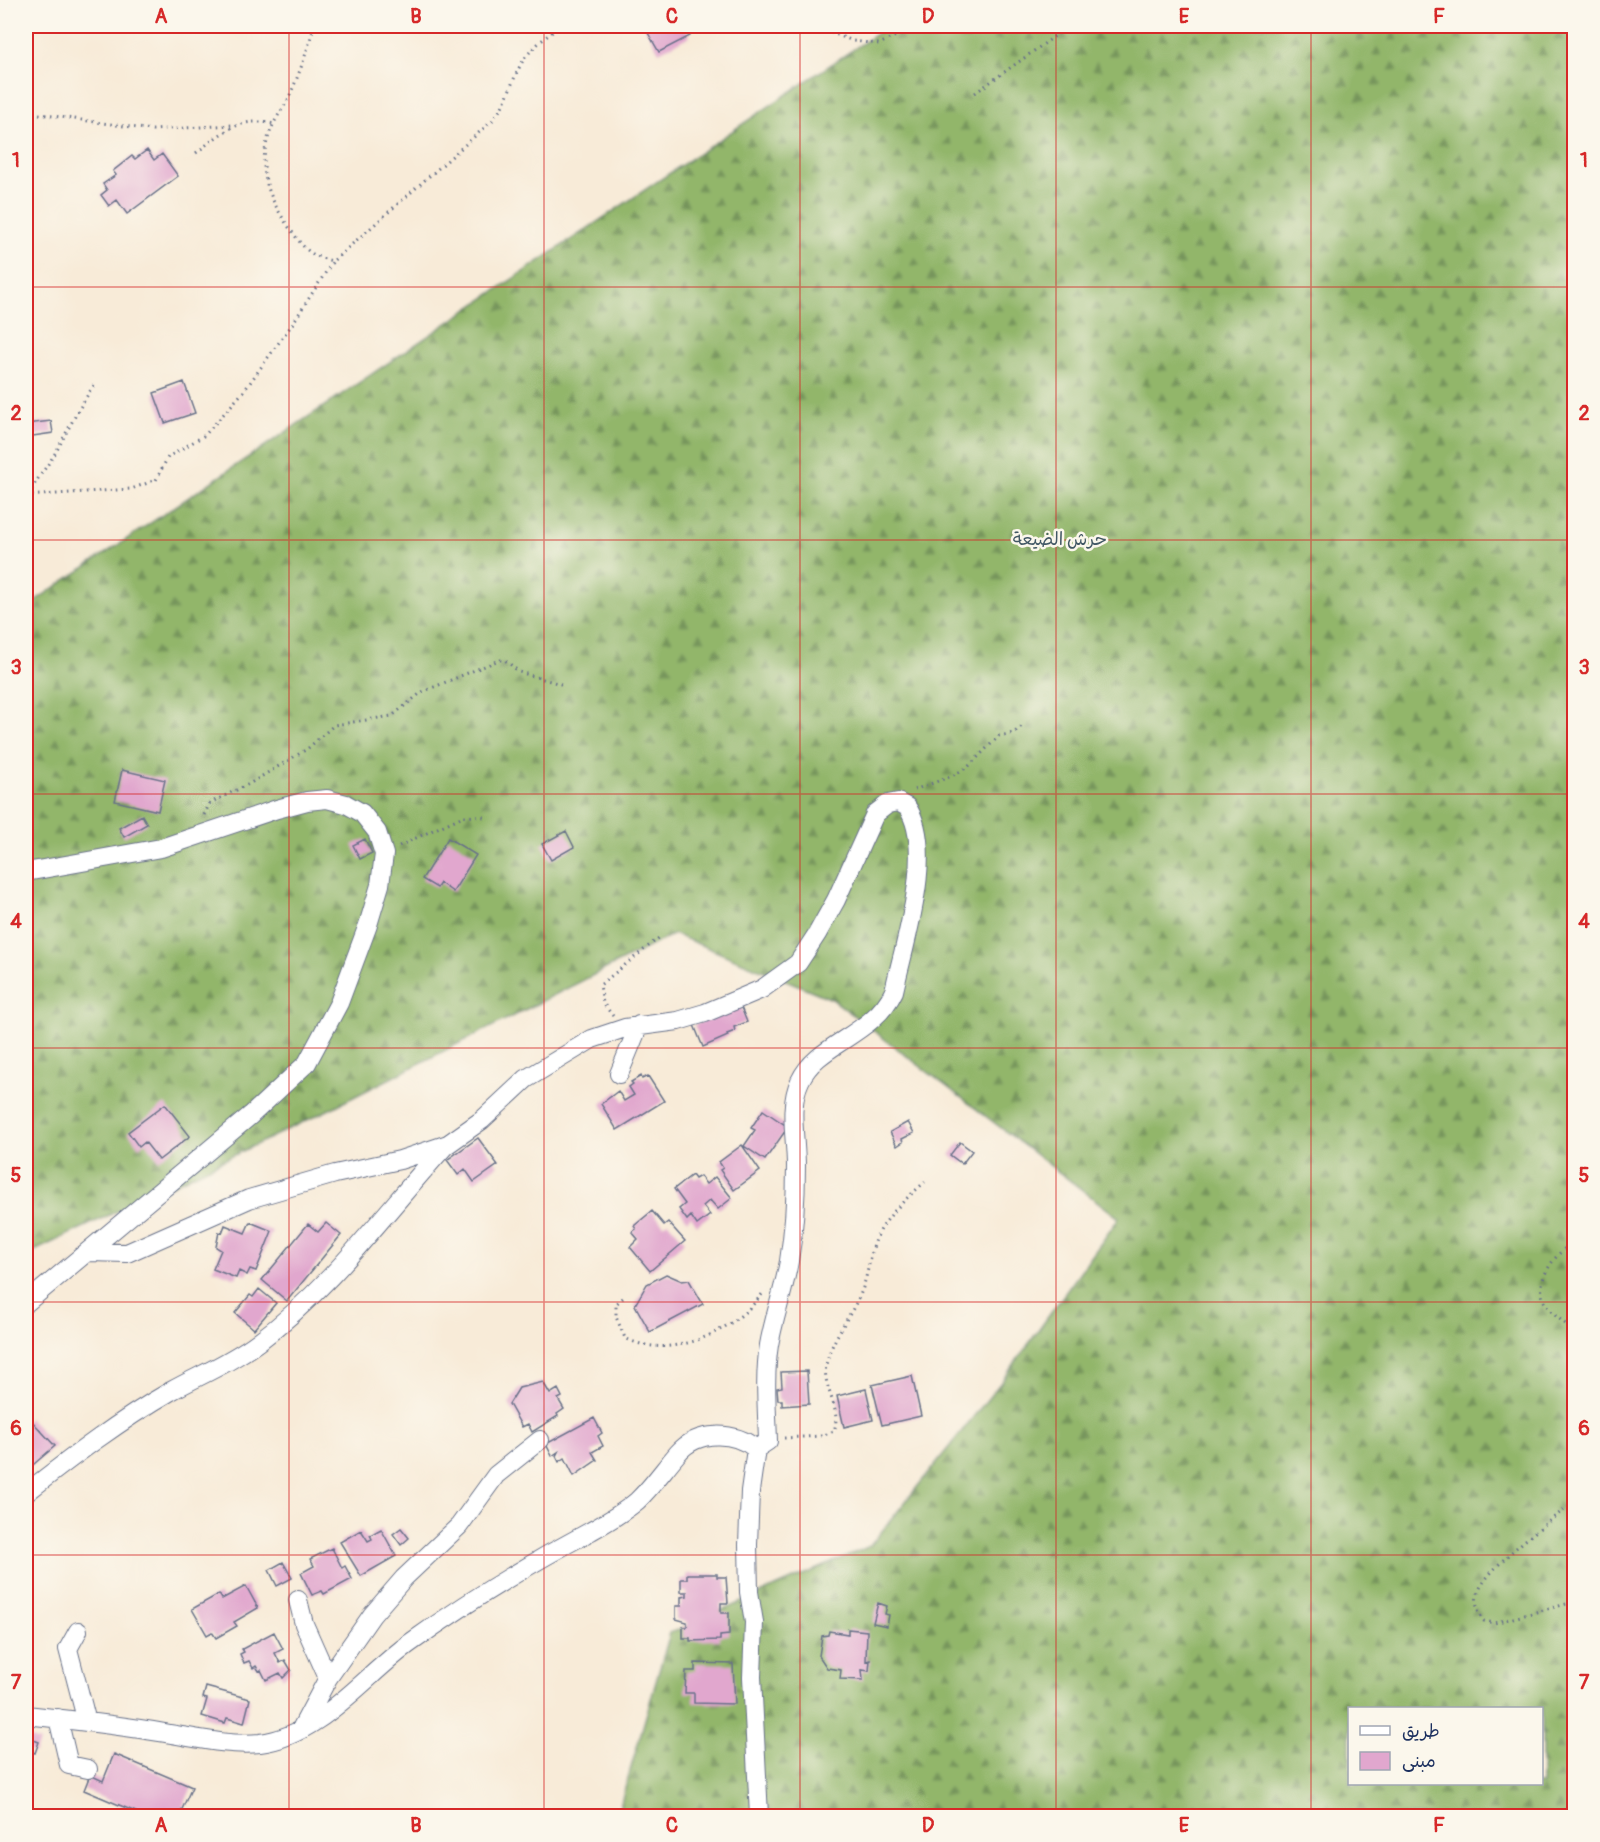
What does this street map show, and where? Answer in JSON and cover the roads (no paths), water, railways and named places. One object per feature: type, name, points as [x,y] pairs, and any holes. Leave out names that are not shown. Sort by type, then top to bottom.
[{"type":"street","points":[[26,872],[161,848],[307,801],[327,799],[346,804],[362,813],[377,832],[384,854],[380,885],[368,926],[339,1003],[307,1063],[284,1087],[26,1303]]},
{"type":"street","points":[[26,1493],[131,1416],[172,1390],[215,1371],[258,1342],[316,1293],[448,1144],[482,1120],[526,1079],[592,1039],[632,1027],[678,1021],[705,1013],[762,989],[798,963],[836,900],[875,814],[888,804],[898,802],[907,807],[912,814],[920,875],[894,991],[886,1007],[869,1023],[810,1066],[800,1079],[793,1101],[796,1136],[796,1203],[789,1262],[769,1345],[762,1445],[750,1491],[749,1592],[754,1622],[752,1677],[759,1816]]},
{"type":"street","points":[[619,1074],[632,1027]]},
{"type":"street","points":[[89,1252],[128,1253],[249,1199],[335,1174],[400,1160],[448,1144]]},
{"type":"street","points":[[26,1715],[225,1743],[261,1743],[302,1729],[430,1629],[482,1595],[607,1523],[635,1502],[657,1481],[679,1451],[690,1444],[706,1437],[724,1434],[762,1445]]},
{"type":"street","points":[[302,1729],[328,1678],[372,1615],[404,1578],[459,1526],[496,1475],[540,1440]]},
{"type":"street","points":[[298,1600],[304,1624],[328,1678]]},
{"type":"street","points":[[78,1631],[68,1649],[87,1722]]},
{"type":"street","points":[[58,1718],[69,1765],[88,1769]]},
{"type":"park label","name":"حرش الضيعة","points":[[1060,539]]}]
